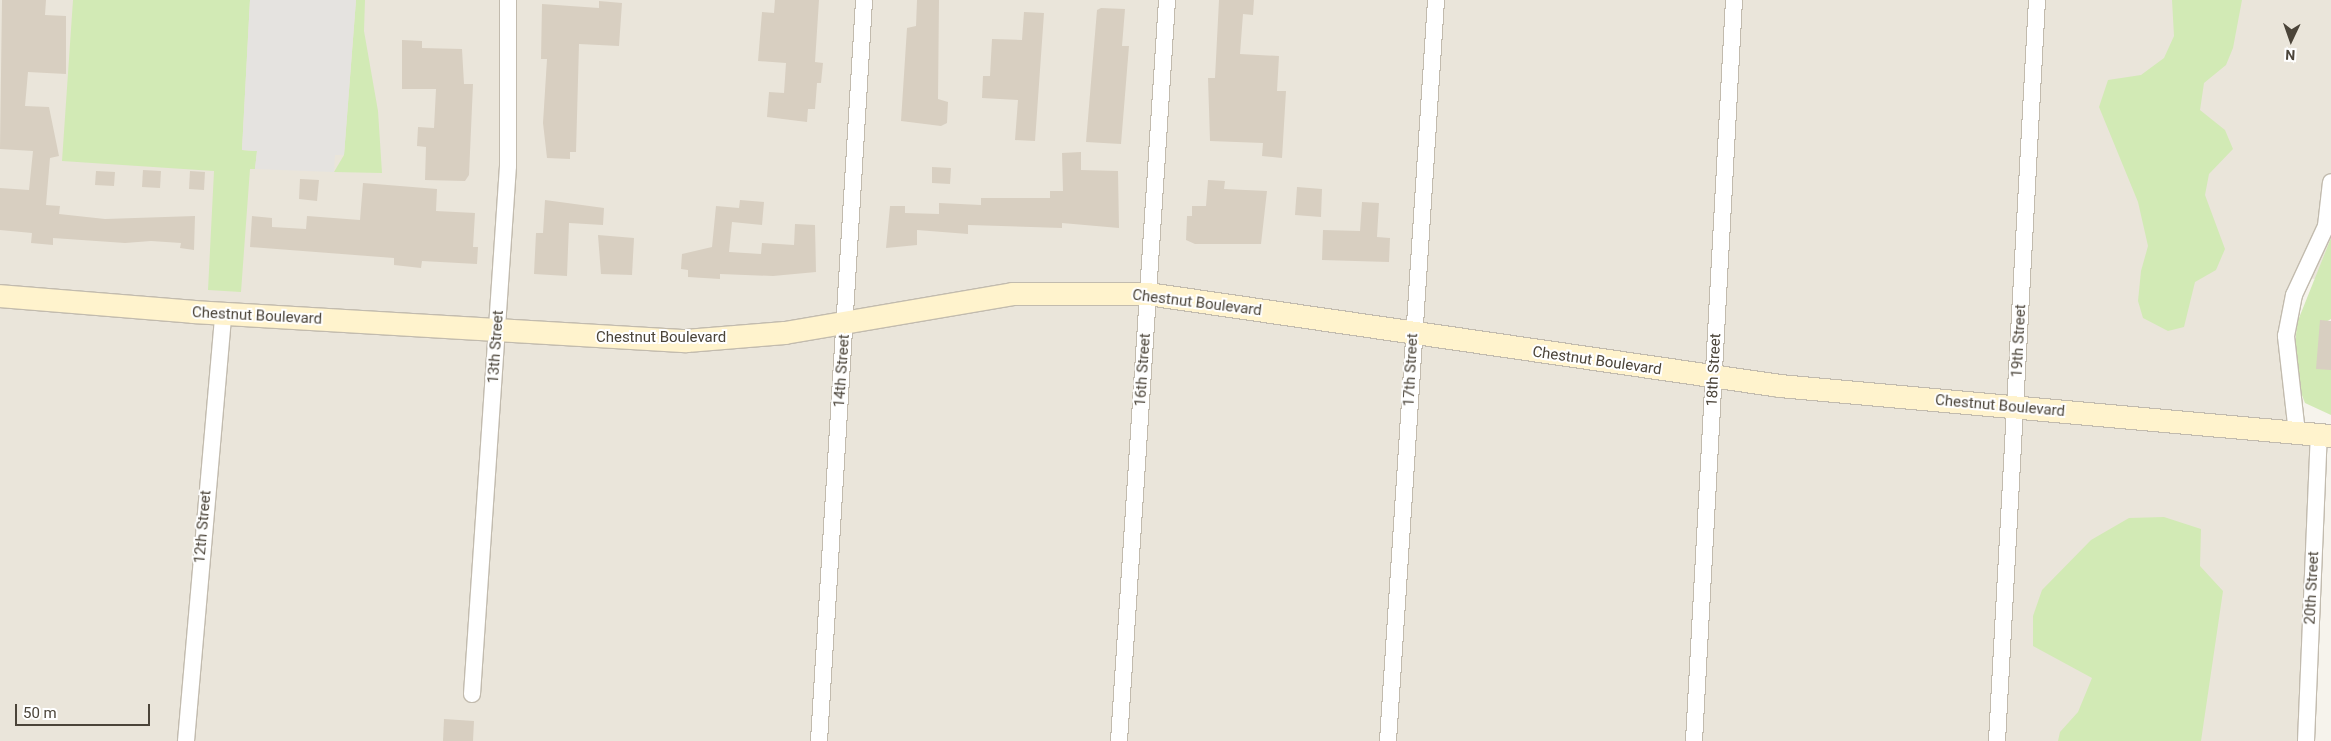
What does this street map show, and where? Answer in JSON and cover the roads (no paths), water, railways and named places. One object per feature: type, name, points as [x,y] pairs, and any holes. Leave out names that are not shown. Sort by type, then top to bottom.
[{"type":"street","name":"13th Street","points":[[472,694],[508,166],[508,0]]},
{"type":"street","name":"14th Street","points":[[819,741],[864,0]]},
{"type":"street","name":"16th Street","points":[[1119,741],[1167,0]]},
{"type":"street","name":"17th Street","points":[[1388,741],[1436,0]]},
{"type":"street","name":"18th Street","points":[[1694,741],[1734,0]]},
{"type":"street","name":"19th Street","points":[[1997,741],[2037,0]]},
{"type":"street","name":"20th Street","points":[[2306,741],[2316,435],[2286,336],[2294,294],[2326,226],[2331,182]]},
{"type":"street","name":"Chestnut Boulevard","points":[[0,296],[223,314],[686,341],[785,333],[1012,294],[1148,294],[1714,377],[2016,408],[2316,435]]},
{"type":"street","name":"12th Street","points":[[186,741],[223,314]]}]
